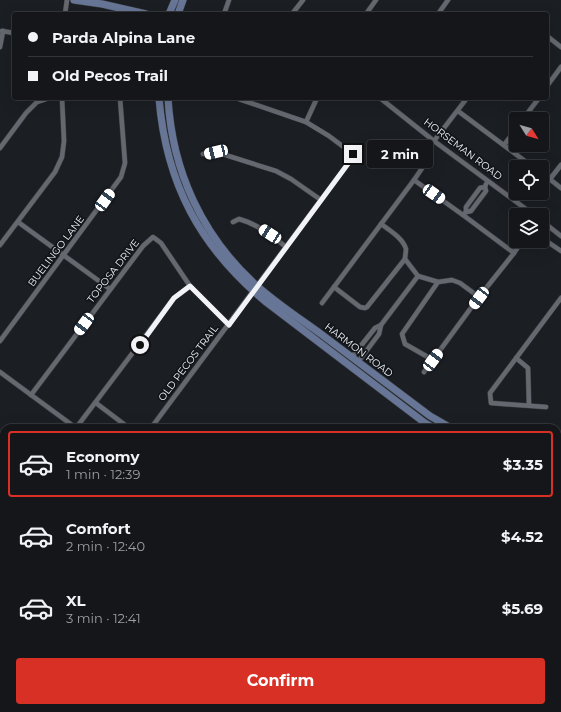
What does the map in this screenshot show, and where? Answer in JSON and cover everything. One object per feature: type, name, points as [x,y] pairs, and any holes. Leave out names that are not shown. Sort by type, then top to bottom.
[{"type":"street","points":[[65,12],[67,0]]},
{"type":"street","points":[[74,0],[102,4],[137,12]]},
{"type":"street","points":[[170,12],[175,0]]},
{"type":"street","points":[[179,12],[184,0]]},
{"type":"street","points":[[225,12],[229,0]]},
{"type":"street","points":[[294,12],[303,0]]},
{"type":"street","points":[[367,12],[376,0]]},
{"type":"street","points":[[439,12],[448,0]]},
{"type":"street","points":[[0,47],[2,31],[12,33]]},
{"type":"street","points":[[549,38],[561,47]]},
{"type":"street","points":[[549,83],[561,67]]},
{"type":"street","points":[[0,148],[26,112],[37,102],[43,100]]},
{"type":"street","points":[[0,245],[55,172],[62,157],[64,141],[62,100]]},
{"type":"street","name":"BUELINGO LANE","points":[[0,341],[121,177],[125,162],[120,100]]},
{"type":"street","points":[[159,100],[168,156],[184,202],[200,231],[215,252],[255,289]]},
{"type":"street","points":[[168,100],[172,140],[181,171],[192,200],[223,250],[255,289]]},
{"type":"street","points":[[242,100],[306,122],[316,100]]},
{"type":"street","name":"HORSEMAN ROAD","points":[[383,100],[434,141],[525,208]]},
{"type":"street","points":[[434,141],[466,100]]},
{"type":"street","points":[[528,112],[537,100]]},
{"type":"street","points":[[458,111],[524,160]]},
{"type":"street","name":"OLD PECOS TRAIL","points":[[154,424],[350,161],[353,154],[306,122]]},
{"type":"street","points":[[504,145],[509,138]]},
{"type":"street","points":[[203,154],[216,152],[276,171],[321,200]]},
{"type":"street","points":[[322,303],[429,158]]},
{"type":"street","points":[[561,166],[550,180],[561,188]]},
{"type":"street","points":[[414,180],[465,214],[514,253]]},
{"type":"street","points":[[465,214],[471,210],[486,191],[485,186],[489,181]]},
{"type":"street","points":[[233,222],[239,219],[250,222],[270,234],[286,247]]},
{"type":"street","points":[[18,222],[110,289]]},
{"type":"street","points":[[334,287],[360,308],[365,308],[405,259],[406,249],[402,242],[396,235],[381,224]]},
{"type":"street","points":[[549,227],[561,236]]},
{"type":"street","name":"TOPOSA DRIVE","points":[[31,395],[143,246],[153,237],[161,243],[190,286]]},
{"type":"street","points":[[549,243],[561,251]]},
{"type":"street","points":[[424,372],[517,248]]},
{"type":"street","points":[[405,259],[418,276],[438,282],[452,280],[460,283],[479,298]]},
{"type":"street","points":[[355,360],[379,334],[381,325],[418,276]]},
{"type":"street","points":[[433,360],[405,344],[402,334],[438,282]]},
{"type":"street","points":[[79,424],[174,298],[190,286],[229,325]]},
{"type":"street","name":"HARMON ROAD","points":[[255,289],[355,360],[430,416],[444,424]]},
{"type":"street","name":"HARMON ROAD","points":[[255,289],[395,400],[428,424]]},
{"type":"street","points":[[546,407],[491,403],[490,393],[561,298]]},
{"type":"street","points":[[355,360],[375,328],[381,325]]},
{"type":"street","points":[[516,358],[528,368],[529,405]]},
{"type":"street","points":[[0,372],[71,424]]},
{"type":"street","points":[[96,403],[124,424]]},
{"type":"route","points":[[140,345],[174,298],[190,286],[229,325],[350,161],[353,154]]}]
